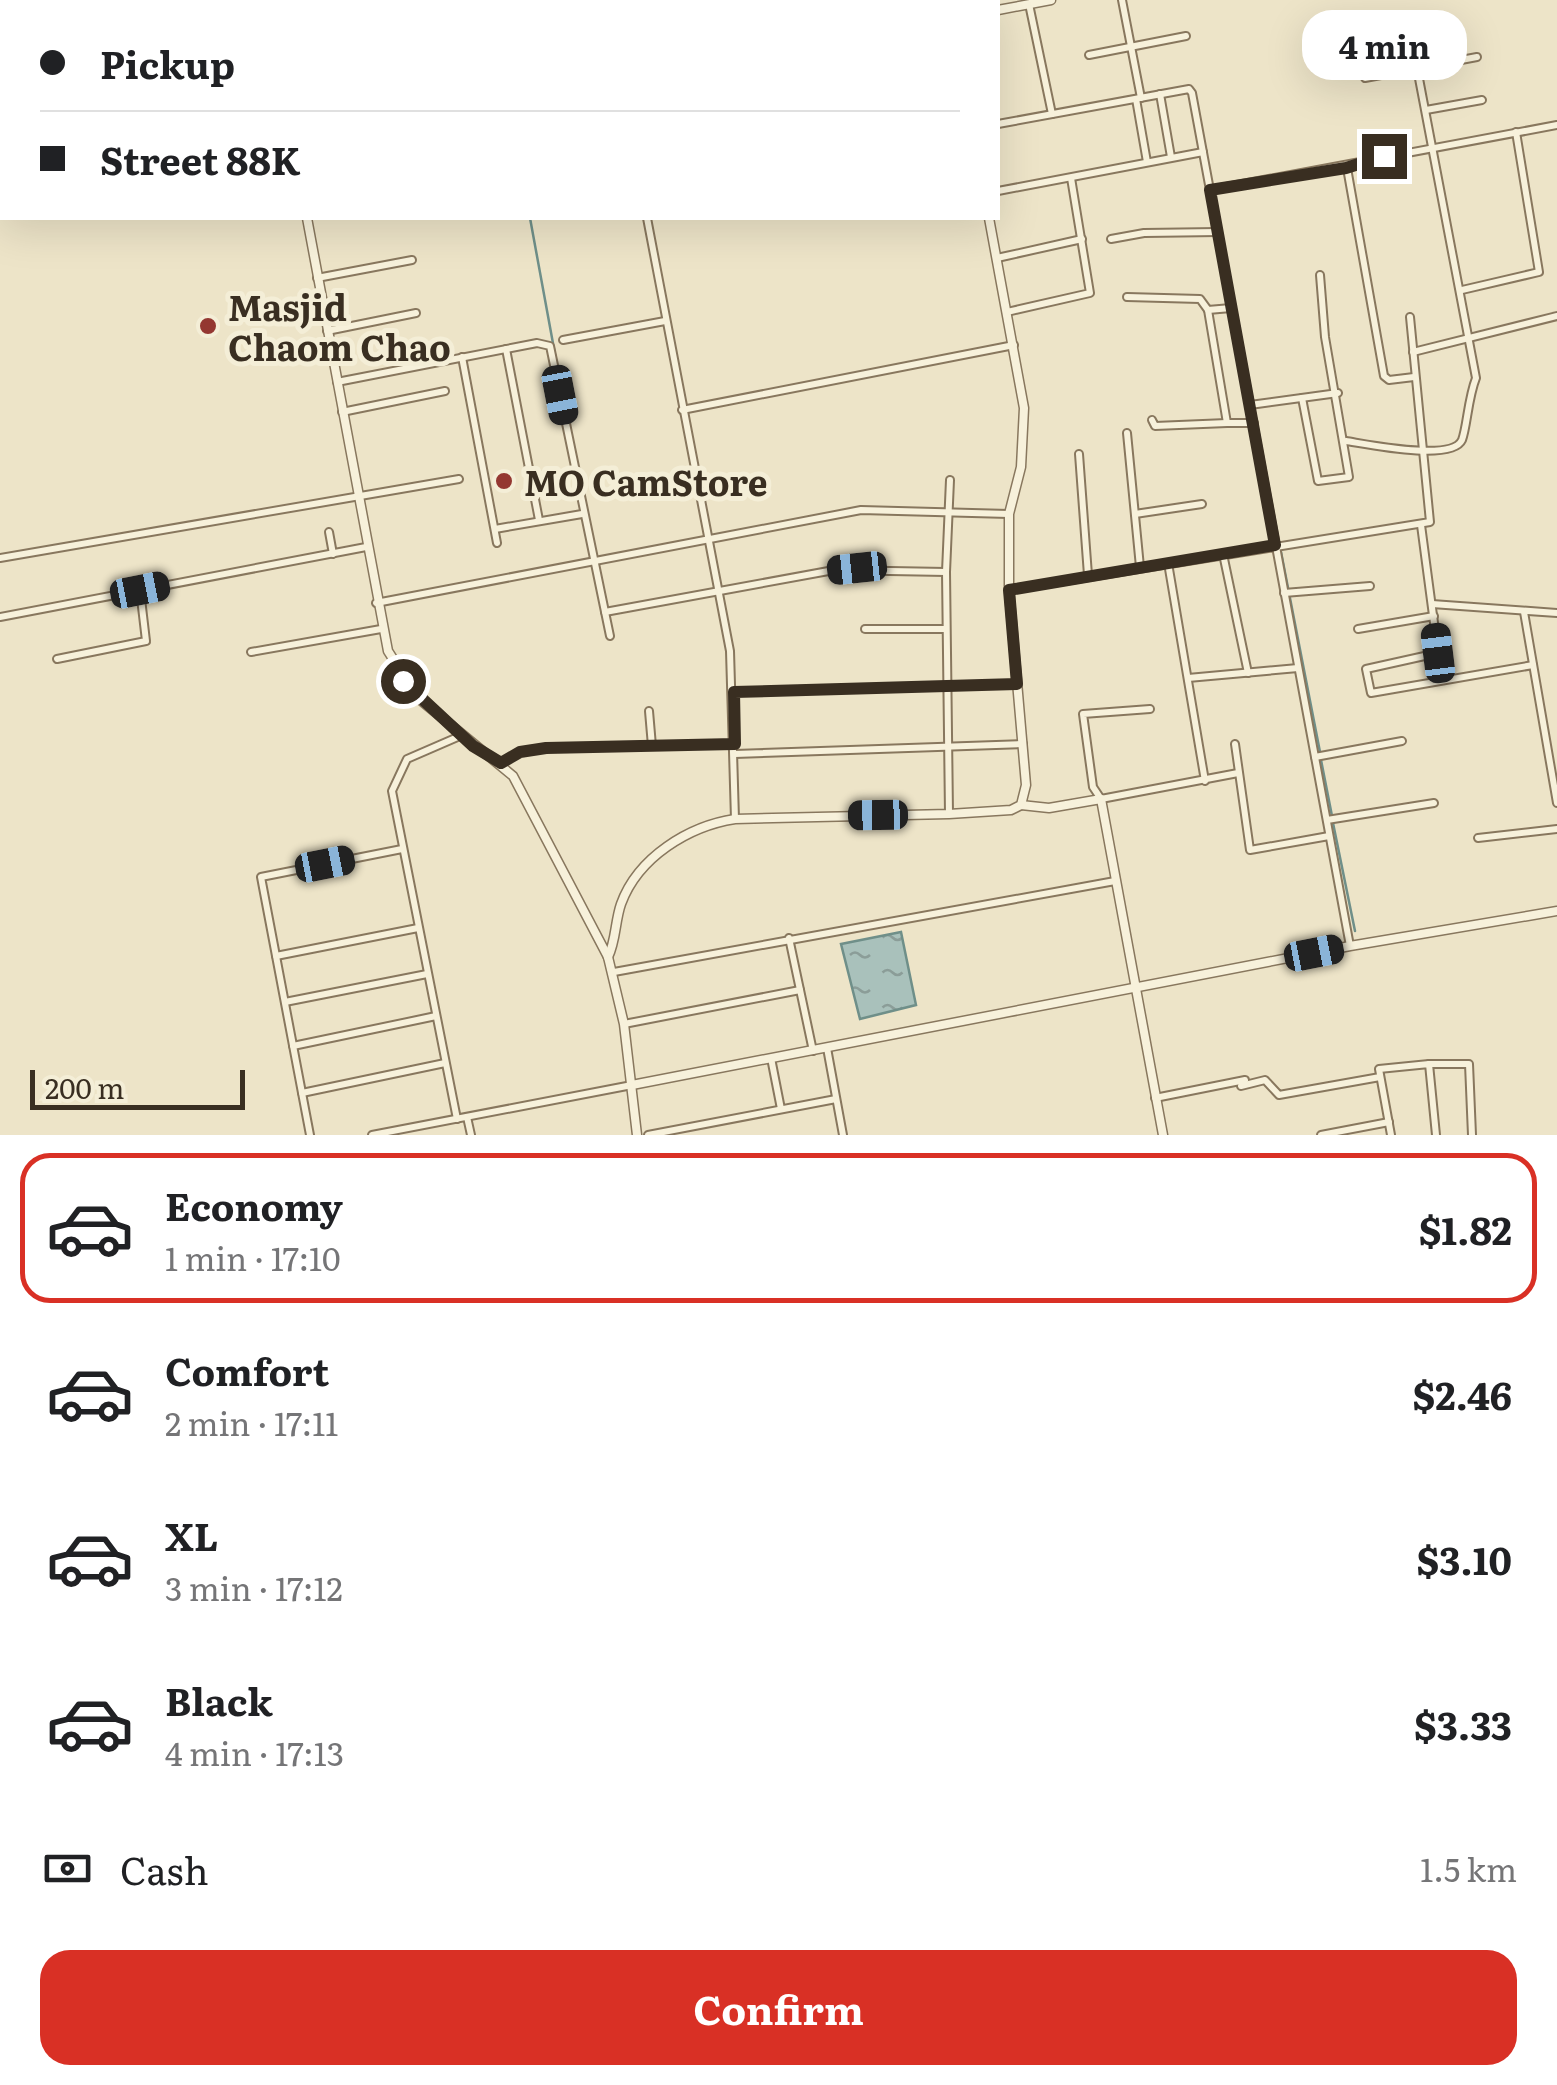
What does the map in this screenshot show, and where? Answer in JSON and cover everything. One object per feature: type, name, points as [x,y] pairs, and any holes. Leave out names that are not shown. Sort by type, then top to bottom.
[{"type":"street","points":[[1000,10],[1052,0]]},
{"type":"street","points":[[1122,0],[1148,162]]},
{"type":"street","points":[[1028,4],[1052,114]]},
{"type":"street","points":[[1089,56],[1186,36]]},
{"type":"street","points":[[1365,78],[1477,57]]},
{"type":"street","points":[[1346,441],[1422,452],[1456,446],[1462,440],[1477,368],[1418,68]]},
{"type":"street","points":[[1000,124],[1189,89],[1192,93],[1275,545],[1288,593],[1298,668],[1332,819],[1329,836],[1350,946]]},
{"type":"street","points":[[1160,94],[1172,158]]},
{"type":"street","points":[[1426,110],[1482,100]]},
{"type":"street","points":[[1210,190],[1346,168],[1434,147],[1557,125]]},
{"type":"street","points":[[1462,290],[1539,272],[1516,132]]},
{"type":"street","points":[[1000,192],[1203,152]]},
{"type":"street","points":[[1346,168],[1384,376],[1389,380],[1414,378]]},
{"type":"street","points":[[1007,312],[1086,297],[1091,289],[1071,178]]},
{"type":"street","points":[[307,220],[381,629],[403,681],[460,736],[501,763],[513,776],[608,956],[624,1024],[637,1135]]},
{"type":"street","points":[[647,220],[719,591],[734,692],[735,818]]},
{"type":"street","points":[[989,220],[1024,408],[1022,466],[1009,514],[1009,590],[1026,785],[1021,805]]},
{"type":"street","points":[[1111,239],[1144,232],[1218,232]]},
{"type":"street","points":[[997,258],[1082,239]]},
{"type":"street","points":[[317,278],[412,260]]},
{"type":"street","points":[[1302,398],[1321,484],[1349,477],[1338,393],[1325,338],[1320,275]]},
{"type":"street","points":[[1127,297],[1200,300],[1208,310],[1227,423]]},
{"type":"street","points":[[1208,310],[1231,308]]},
{"type":"street","points":[[327,331],[416,313]]},
{"type":"street","points":[[1413,352],[1470,341],[1557,316]]},
{"type":"street","points":[[1009,590],[1430,522],[1410,317]]},
{"type":"street","points":[[563,340],[666,320]]},
{"type":"street","points":[[336,382],[537,343],[552,350],[582,514],[610,636]]},
{"type":"street","points":[[682,410],[1014,345]]},
{"type":"street","points":[[506,349],[540,520]]},
{"type":"street","points":[[462,358],[498,542]]},
{"type":"street","points":[[342,412],[446,391]]},
{"type":"street","points":[[1250,405],[1338,393]]},
{"type":"street","points":[[1152,420],[1166,426],[1254,423]]},
{"type":"street","points":[[1127,433],[1140,568]]},
{"type":"street","points":[[1079,454],[1088,575]]},
{"type":"street","points":[[0,558],[458,479]]},
{"type":"street","points":[[949,814],[946,572],[950,480]]},
{"type":"street","points":[[1135,514],[1202,504]]},
{"type":"street","points":[[376,603],[862,510],[1009,514]]},
{"type":"street","points":[[495,529],[582,514]]},
{"type":"street","points":[[1420,524],[1437,656],[1366,669],[1371,693],[1533,665]]},
{"type":"street","points":[[329,532],[333,554]]},
{"type":"street","points":[[0,617],[366,547]]},
{"type":"street","points":[[1224,554],[1248,672]]},
{"type":"street","points":[[1168,563],[1205,781]]},
{"type":"street","points":[[606,612],[857,568],[946,572]]},
{"type":"street","points":[[1288,593],[1370,586]]},
{"type":"street","points":[[57,658],[146,641],[140,590]]},
{"type":"street","points":[[1432,604],[1557,613]]},
{"type":"street","points":[[1524,612],[1557,803]]},
{"type":"street","points":[[1358,629],[1434,616]]},
{"type":"street","points":[[251,652],[381,629]]},
{"type":"street","points":[[865,629],[946,630]]},
{"type":"street","points":[[1188,678],[1298,668]]},
{"type":"street","points":[[734,692],[1017,684]]},
{"type":"street","points":[[1150,708],[1083,714],[1093,787],[1101,799],[1163,1135]]},
{"type":"street","points":[[649,711],[652,746]]},
{"type":"street","points":[[457,1118],[392,791],[407,759],[460,736]]},
{"type":"street","points":[[1316,757],[1402,740]]},
{"type":"street","points":[[501,763],[520,752],[546,748],[735,744]]},
{"type":"street","points":[[735,754],[1024,744]]},
{"type":"street","points":[[1235,744],[1250,850],[1329,836]]},
{"type":"street","points":[[608,956],[624,897],[654,858],[688,832],[735,818],[949,814],[1011,810],[1021,805],[1049,808],[1238,774]]},
{"type":"street","points":[[1332,819],[1434,803]]},
{"type":"street","points":[[1478,838],[1557,830]]},
{"type":"street","points":[[310,1135],[261,877],[402,849]]},
{"type":"street","points":[[614,972],[1115,881]]},
{"type":"street","points":[[372,1135],[1350,946],[1557,911]]},
{"type":"street","points":[[276,956],[418,928]]},
{"type":"street","points":[[789,938],[813,1050]]},
{"type":"street","points":[[285,1002],[427,974]]},
{"type":"street","points":[[624,1024],[800,990]]},
{"type":"street","points":[[293,1046],[436,1016]]},
{"type":"street","points":[[827,1048],[843,1135]]},
{"type":"street","points":[[771,1058],[781,1109]]},
{"type":"street","points":[[302,1093],[445,1062]]},
{"type":"street","points":[[1430,1064],[1436,1135]]},
{"type":"street","points":[[1391,1135],[1379,1070],[1469,1064],[1472,1135]]},
{"type":"street","points":[[1155,1098],[1265,1080],[1279,1095],[1380,1077]]},
{"type":"street","points":[[648,1135],[697,1130],[836,1098]]},
{"type":"street","points":[[467,1116],[470,1135]]},
{"type":"street","points":[[1321,1135],[1389,1122]]},
{"type":"water","points":[[901,932],[916,1005],[860,1019],[841,944]]},
{"type":"waterway","points":[[530,220],[559,376]]},
{"type":"waterway","points":[[1281,552],[1320,752]]},
{"type":"waterway","points":[[1321,760],[1332,816]]},
{"type":"waterway","points":[[1333,823],[1355,931]]},
{"type":"place","name":"Masjid Chaom Chao","points":[[208,326]]},
{"type":"place","name":"MO CamStore","points":[[504,481]]},
{"type":"route","points":[[403,681],[473,746],[501,763],[520,752],[546,748],[735,744],[734,692],[1017,684],[1009,590],[1275,545],[1210,190],[1346,168],[1384,156]]}]
